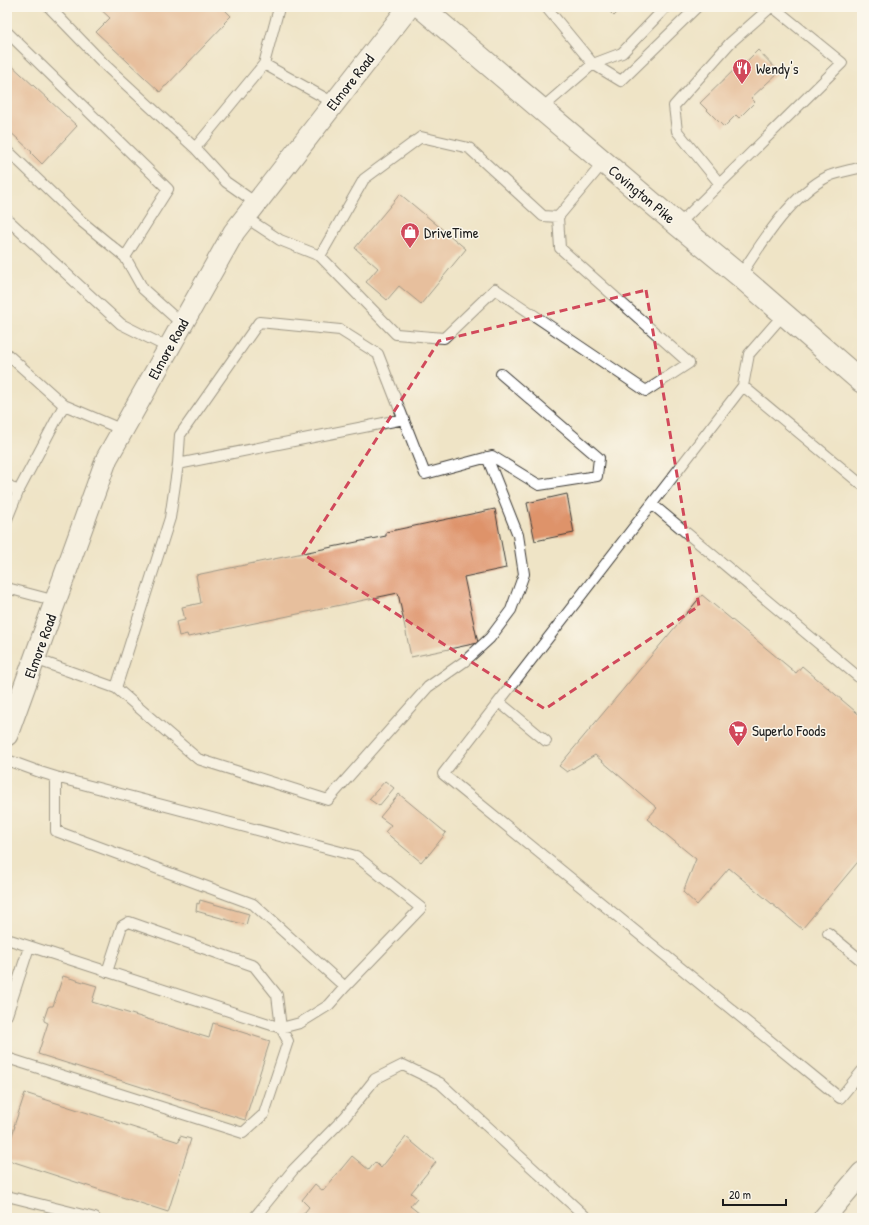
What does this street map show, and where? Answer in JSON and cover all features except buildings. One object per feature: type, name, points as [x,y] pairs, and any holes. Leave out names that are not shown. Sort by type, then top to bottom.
[{"type":"main road","name":"Covington Pike","points":[[421,7],[740,276],[783,315],[862,382]]},
{"type":"street","name":"Elmore Road","points":[[7,735],[107,458],[234,232],[409,7]]},
{"type":"street","points":[[824,1218],[862,1173]]},
{"type":"lane","points":[[49,7],[105,65],[195,148],[280,240],[320,256],[396,334],[444,338],[495,289],[646,391],[689,363],[560,248],[558,217],[604,162]]},
{"type":"lane","points":[[195,148],[264,64],[279,8],[278,7]]},
{"type":"lane","points":[[546,7],[593,64],[621,81],[697,7]]},
{"type":"lane","points":[[541,109],[593,64],[622,53],[666,7]]},
{"type":"lane","points":[[678,225],[720,184],[842,63],[772,7],[730,43],[674,106],[677,131],[720,184]]},
{"type":"lane","points":[[7,32],[168,189],[125,258]]},
{"type":"lane","points":[[264,64],[334,103]]},
{"type":"lane","points":[[320,256],[364,179],[421,137],[469,148],[543,216],[558,217]]},
{"type":"lane","points":[[7,150],[81,221],[125,258],[143,289],[182,324]]},
{"type":"lane","points":[[740,276],[770,232],[805,192],[830,176],[862,167]]},
{"type":"lane","points":[[7,220],[121,324],[169,348]]},
{"type":"lane","points":[[783,315],[749,354],[743,386],[443,774],[840,1098],[862,1071]]},
{"type":"lane","points":[[116,688],[170,518],[178,464],[180,435],[258,322],[340,330],[378,354],[425,474],[492,456],[539,485],[597,476],[599,458],[501,374]]},
{"type":"lane","points":[[7,354],[64,405],[123,430]]},
{"type":"lane","points":[[743,386],[862,485]]},
{"type":"lane","points":[[7,519],[18,492],[64,405]]},
{"type":"lane","points":[[178,464],[404,419]]},
{"type":"lane","points":[[35,659],[116,688],[198,759],[328,800],[428,687],[465,661],[490,638],[511,610],[524,574],[518,535],[487,457]]},
{"type":"lane","points":[[7,484],[18,492]]},
{"type":"lane","points":[[652,504],[862,680]]},
{"type":"lane","points":[[7,588],[56,601]]},
{"type":"lane","points":[[499,702],[546,741]]},
{"type":"lane","points":[[7,760],[40,772],[356,856],[421,908],[344,987],[329,1005],[300,1023],[281,1028],[7,939]]},
{"type":"lane","points":[[56,776],[56,830],[253,904],[344,987]]},
{"type":"lane","points":[[7,1058],[243,1133],[264,1114],[288,1041],[281,1028],[277,995],[254,966],[130,922],[122,926],[107,972]]},
{"type":"lane","points":[[828,933],[862,961]]},
{"type":"lane","points":[[7,1015],[29,946]]},
{"type":"lane","points":[[254,1218],[293,1170],[345,1117],[375,1079],[403,1065],[440,1082],[587,1218]]},
{"type":"lane","points":[[7,1196],[94,1218]]},
{"type":"highlighted area","points":[[646,290],[699,606],[545,709],[303,554],[439,341]]},
{"type":"place","name":"Wendy's","points":[[742,85]]},
{"type":"place","name":"DriveTime","points":[[410,249]]},
{"type":"place","name":"Superlo Foods","points":[[738,747]]}]
